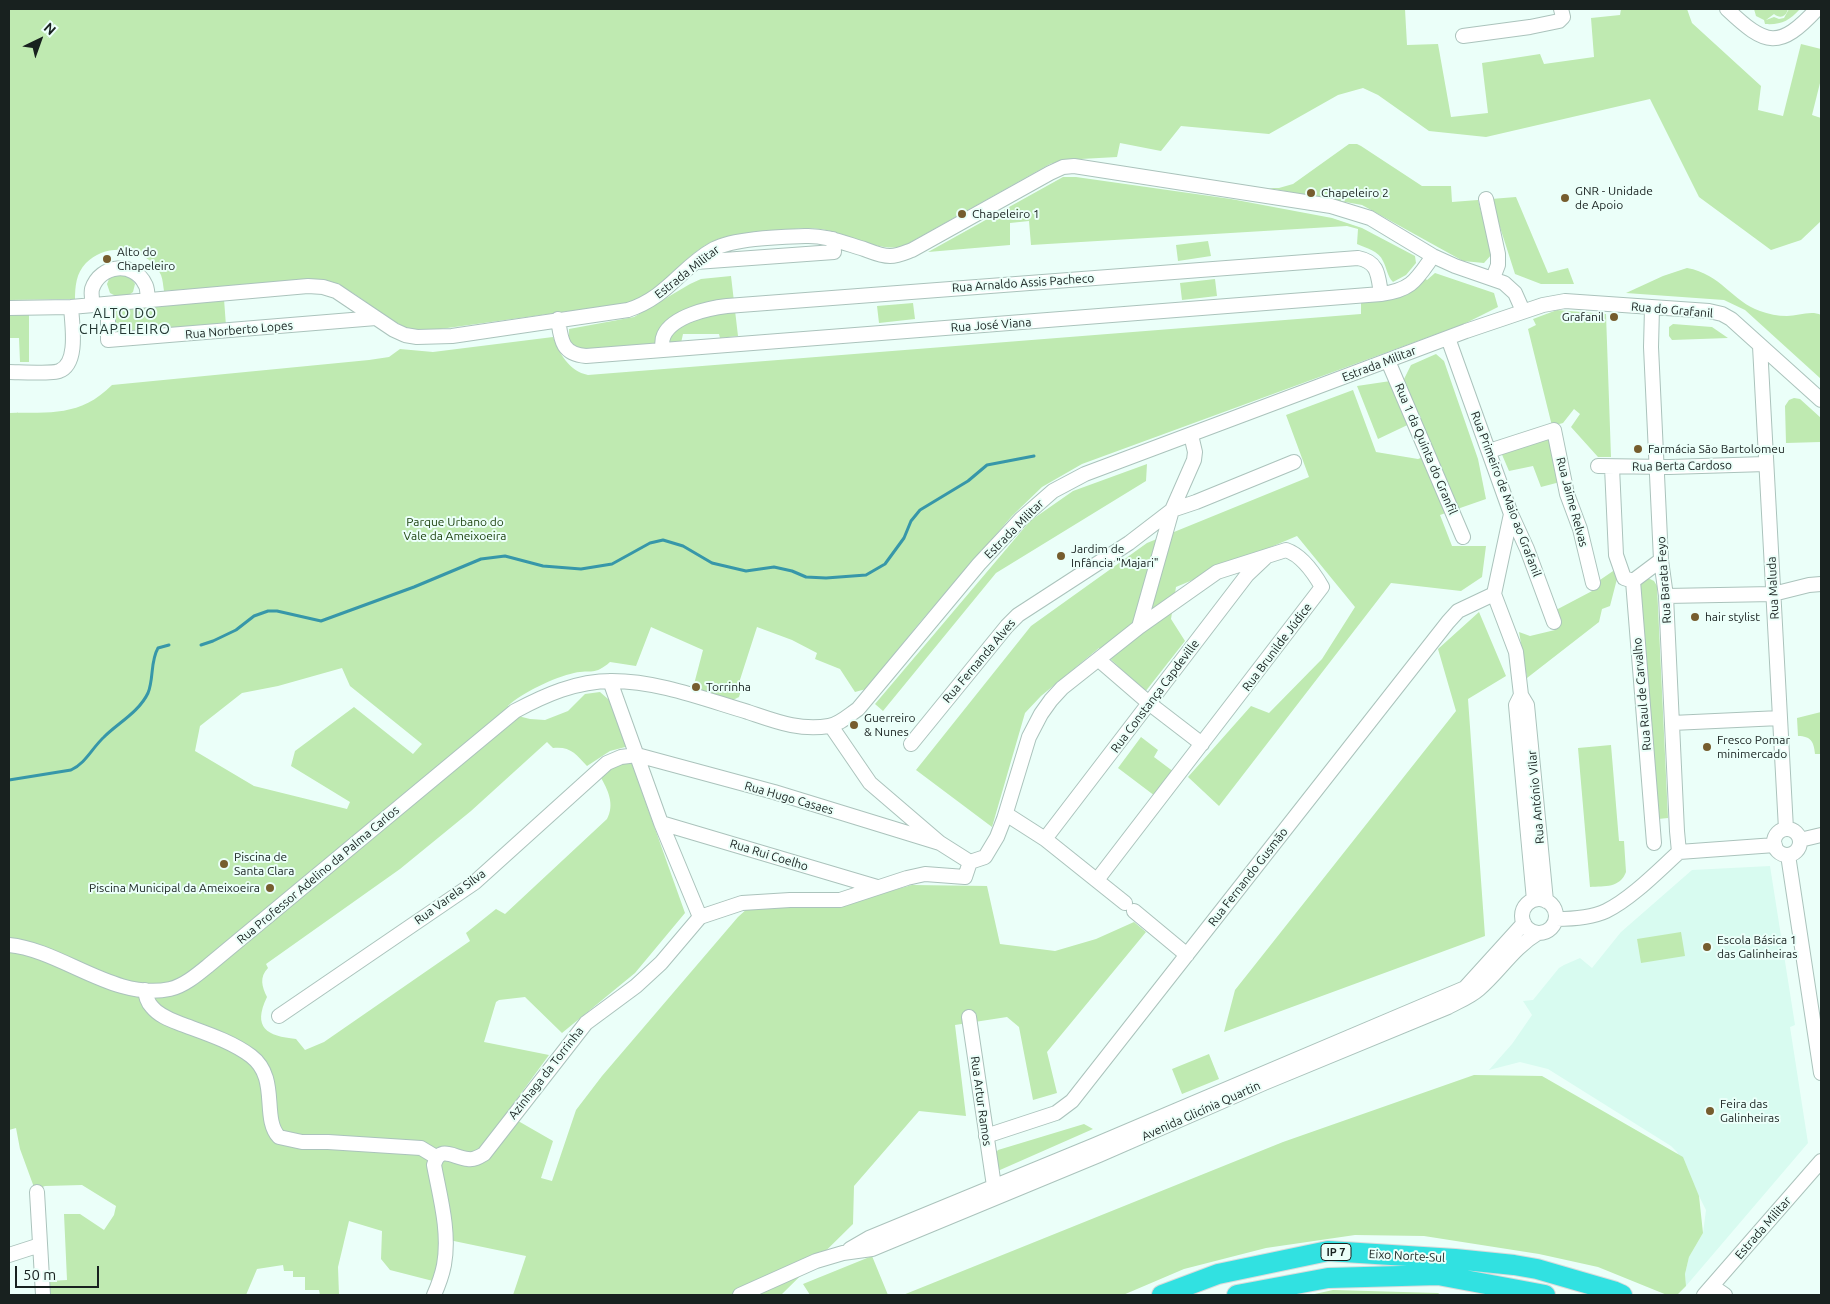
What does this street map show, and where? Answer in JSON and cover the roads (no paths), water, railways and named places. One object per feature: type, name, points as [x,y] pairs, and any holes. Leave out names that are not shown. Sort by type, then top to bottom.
[{"type":"highway","name":"Eixo Norte-Sul","points":[[1162,1295],[1218,1274],[1328,1251],[1455,1259],[1514,1265],[1537,1269],[1618,1293]]},
{"type":"highway","name":"Eixo Norte-Sul","points":[[1237,1295],[1328,1278],[1438,1275],[1545,1295]]},
{"type":"highway","points":[[1328,1278],[1366,1285],[1416,1286],[1494,1295]]},
{"type":"street","points":[[1727,9],[1745,25],[1766,38],[1775,40],[1787,36],[1817,9]]},
{"type":"street","points":[[1462,36],[1530,27],[1561,14]]},
{"type":"street","name":"Estrada Militar","points":[[9,308],[71,307],[315,287],[336,291],[405,335],[417,337],[452,336],[628,310],[642,305],[660,294],[712,250],[723,245],[739,242],[806,236],[833,239],[877,254],[900,255],[1050,173],[1063,167],[1074,166],[1331,206],[1349,211],[1370,218],[1433,256],[1454,266],[1504,283],[1515,293],[1523,311],[1085,474],[1053,492],[1021,519],[979,564],[858,709],[845,719],[831,726],[795,727],[684,693],[637,682],[610,680]]},
{"type":"street","points":[[1486,199],[1498,254],[1498,266],[1493,278]]},
{"type":"street","name":"Rua José Viana","points":[[558,319],[565,347],[573,354],[579,356],[1381,294],[1405,289],[1413,283],[1433,256]]},
{"type":"street","name":"Rua Arnaldo Assis Pacheco","points":[[662,350],[662,337],[666,330],[696,312],[718,307],[777,302],[1358,258],[1366,259],[1373,264],[1378,272],[1381,294]]},
{"type":"street","points":[[92,304],[92,290],[98,277],[111,268],[124,268],[138,274],[146,285],[148,300]]},
{"type":"street","name":"Rua do Grafanil","points":[[1523,311],[1550,303],[1565,301],[1709,311],[1722,314],[1731,319],[1821,400]]},
{"type":"street","name":"Rua Norberto Lopes","points":[[108,304],[108,340],[376,318]]},
{"type":"street","points":[[9,372],[59,372],[68,364],[72,355],[71,307]]},
{"type":"street","name":"Rua Barata Feyo","points":[[1652,308],[1650,347],[1661,560],[1666,596],[1679,852]]},
{"type":"street","name":"Rua Primeiro de Maio ao Grafanil","points":[[1448,338],[1511,514],[1527,549],[1554,622]]},
{"type":"street","name":"Rua Maluda","points":[[1760,346],[1786,830]]},
{"type":"street","name":"Rua 1 da Quinta do Granfil","points":[[1388,361],[1463,537]]},
{"type":"street","name":"Rua Jaime Relvas","points":[[1489,451],[1554,430],[1567,494],[1580,529],[1593,583]]},
{"type":"street","points":[[831,726],[870,783],[940,843],[970,862],[986,857],[997,837],[1006,814],[1029,737],[1050,700],[1062,688],[1139,628],[1172,510],[1194,460],[1195,452],[1191,435]]},
{"type":"street","name":"Rua Fernanda Alves","points":[[911,744],[1018,615],[1129,543],[1172,510],[1294,462]]},
{"type":"street","name":"Rua Berta Cardoso","points":[[1633,581],[1624,578],[1616,556],[1605,466],[1766,464]]},
{"type":"street","points":[[1494,594],[1511,514]]},
{"type":"street","name":"Rua Brunilde Júdice","points":[[1097,880],[1322,587],[1295,553],[1286,550],[1217,572],[1139,628]]},
{"type":"street","name":"Rua Constança Capdeville","points":[[1044,840],[1150,704],[1246,575],[1268,556]]},
{"type":"street","points":[[1633,581],[1661,560]]},
{"type":"street","name":"Rua Raul de Carvalho","points":[[1633,581],[1654,843]]},
{"type":"street","points":[[1666,596],[1774,594],[1809,585],[1821,584]]},
{"type":"street","name":"Rua António Vilar","points":[[1494,594],[1516,652],[1521,695],[1527,705],[1540,901]]},
{"type":"street","name":"Rua Fernando Gusmão","points":[[986,1136],[1056,1113],[1072,1101],[1448,622],[1458,610],[1494,594]]},
{"type":"street","points":[[1099,660],[1150,704],[1202,744]]},
{"type":"street","points":[[610,680],[661,823],[700,917],[742,903],[790,900],[840,900],[877,887],[925,874],[965,877],[970,862]]},
{"type":"street","name":"Rua Professor Adelino da Palma Carlos","points":[[9,945],[32,949],[130,988],[145,990],[171,989],[192,978],[515,711],[577,684],[610,680]]},
{"type":"street","points":[[1672,723],[1780,718]]},
{"type":"street","name":"Rua Hugo Casaes","points":[[638,755],[774,792],[940,843]]},
{"type":"street","name":"Rua Varela Silva","points":[[279,1016],[474,882],[608,763],[621,757],[638,755]]},
{"type":"street","points":[[1006,814],[1097,880],[1187,955]]},
{"type":"street","name":"Rua Rui Coelho","points":[[661,823],[877,887]]},
{"type":"street","points":[[1774,845],[1777,835],[1786,830],[1794,832],[1800,840]]},
{"type":"street","points":[[1800,840],[1821,835]]},
{"type":"street","points":[[1774,845],[1781,854],[1788,855],[1796,851],[1800,840]]},
{"type":"street","points":[[1556,919],[1606,911],[1644,884],[1679,852],[1774,845]]},
{"type":"street","points":[[1788,855],[1821,1073]]},
{"type":"street","points":[[1540,901],[1553,908],[1556,919],[1548,931],[1538,933],[1528,930],[1524,923],[1523,911],[1525,906],[1540,901]]},
{"type":"street","name":"Azinhaga da Torrinha","points":[[436,1158],[441,1153],[468,1159],[477,1158],[484,1154],[586,1022],[636,986],[661,963],[700,917]]},
{"type":"street","name":"Avenida Glicínia Quartin","points":[[843,1253],[869,1238],[1095,1145],[1465,988],[1524,923]]},
{"type":"street","name":"Avenida Glicínia Quartin","points":[[740,1295],[816,1261],[843,1253],[872,1249],[1450,1006],[1480,989],[1522,942],[1538,933]]},
{"type":"street","points":[[145,990],[146,999],[152,1008],[166,1018],[223,1040],[252,1056],[267,1078],[273,1127],[279,1137],[302,1142],[420,1148],[436,1158],[434,1164],[446,1239],[444,1266],[434,1295]]},
{"type":"street","name":"Rua Artur Ramos","points":[[969,1016],[994,1186]]},
{"type":"street","name":"Estrada Militar","points":[[1708,1291],[1821,1161]]},
{"type":"street","points":[[37,1192],[43,1295]]},
{"type":"street","points":[[9,1256],[40,1245]]},
{"type":"street","points":[[1708,1291],[1725,1295]]},
{"type":"waterway","points":[[201,645],[236,630],[254,616],[268,611],[277,611],[321,621],[414,587],[481,559],[505,556],[543,566],[581,569],[612,564],[650,543],[663,540],[683,546],[712,563],[746,571],[774,567],[792,571],[806,577],[826,578],[866,575],[885,564],[904,538],[911,521],[920,510],[968,481],[987,465],[1034,456]]},
{"type":"waterway","points":[[9,780],[71,770],[81,763],[100,741],[134,712],[144,700],[150,687],[153,664],[158,648],[169,645]]},
{"type":"place","name":"Chapeleiro 2","points":[[1311,193]]},
{"type":"place","name":"GNR - Unidade de Apoio","points":[[1565,198]]},
{"type":"place","name":"Chapeleiro 1","points":[[962,214]]},
{"type":"place","name":"Alto do Chapeleiro","points":[[107,259]]},
{"type":"place","name":"Grafanil","points":[[1614,317]]},
{"type":"place","name":"Farmácia São Bartolomeu","points":[[1638,449]]},
{"type":"place","name":"Jardim de Infância \"Majari\"","points":[[1061,556]]},
{"type":"place","name":"hair stylist","points":[[1695,617]]},
{"type":"place","name":"Torrinha","points":[[696,687]]},
{"type":"place","name":"Guerreiro & Nunes","points":[[854,725]]},
{"type":"place","name":"Fresco Pomar minimercado","points":[[1707,747]]},
{"type":"place","name":"Piscina de Santa Clara","points":[[224,864]]},
{"type":"place","name":"Piscina Municipal da Ameixoeira","points":[[270,888]]},
{"type":"place","name":"Escola Básica 1 das Galinheiras","points":[[1707,947]]},
{"type":"place","name":"Feira das Galinheiras","points":[[1710,1111]]},
{"type":"district","name":"ALTO DO CHAPELEIRO","points":[[125,322]]},
{"type":"park label","name":"Parque Urbano do Vale da Ameixoeira","points":[[455,529]]}]
